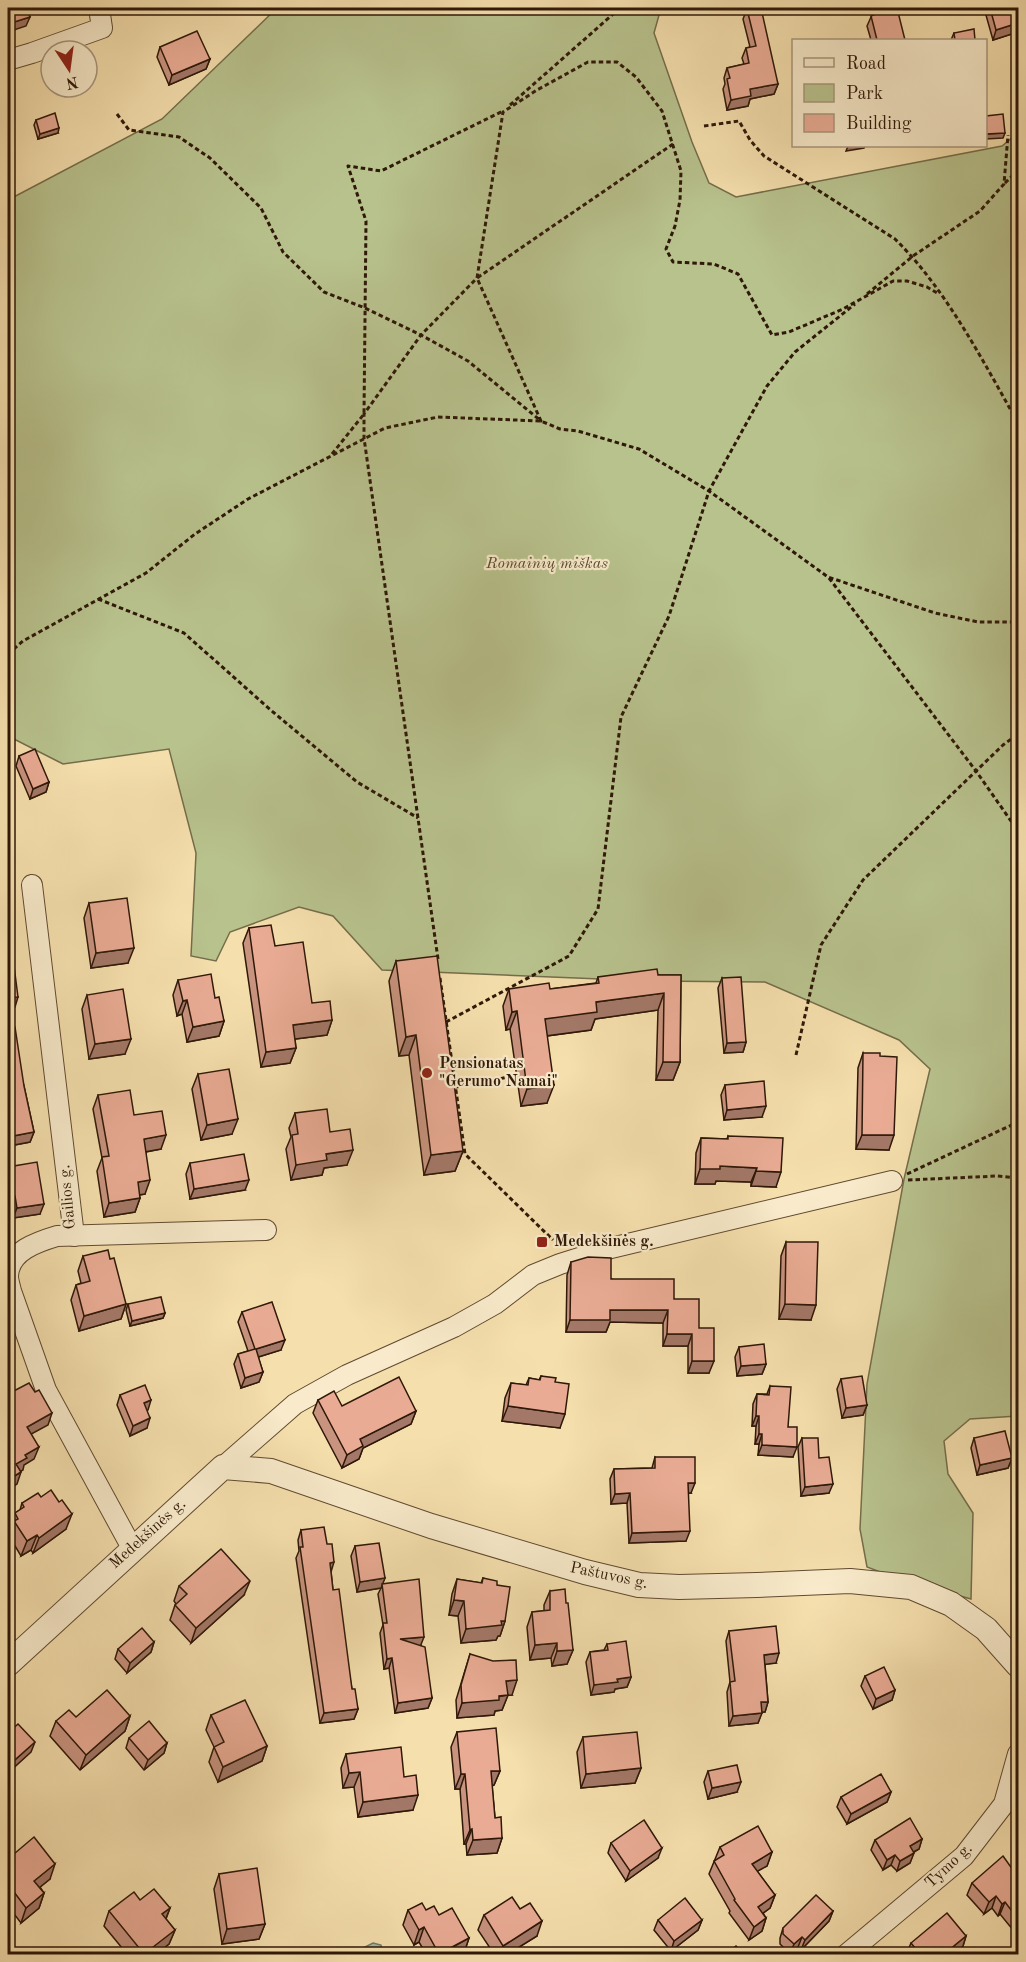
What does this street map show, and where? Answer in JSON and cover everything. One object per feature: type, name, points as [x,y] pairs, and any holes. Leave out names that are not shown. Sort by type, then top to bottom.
[{"type":"street","points":[[8,60],[102,28],[99,8]]},
{"type":"street","name":"Gailios g.","points":[[32,885],[74,1236],[57,1236],[25,1248],[14,1259],[8,1276],[10,1291],[46,1389],[132,1548]]},
{"type":"street","name":"Medekšinės g.","points":[[8,1664],[132,1548],[295,1404],[347,1375],[454,1327],[495,1304],[533,1275],[560,1264],[610,1248],[892,1181]]},
{"type":"street","points":[[74,1236],[266,1230]]},
{"type":"street","name":"Paštuvos g.","points":[[222,1467],[271,1471],[431,1526],[639,1586],[746,1586],[850,1581],[911,1587],[951,1604],[986,1629],[1018,1665]]},
{"type":"street","name":"Tymo g.","points":[[847,1954],[964,1856],[1004,1804],[1018,1754]]},
{"type":"path","points":[[541,421],[477,278],[503,112],[620,8]]},
{"type":"path","points":[[438,965],[364,438],[366,221],[348,166],[381,171],[503,112],[588,62],[617,62],[636,77],[662,111],[681,171],[680,200],[675,226],[666,249],[673,262],[714,264],[738,274],[772,335],[789,332],[859,301],[893,281],[907,281],[927,287],[939,294]]},
{"type":"path","points":[[117,114],[129,130],[179,137],[210,158],[261,208],[283,252],[324,292],[365,308],[468,361],[541,421],[560,429],[578,431],[639,449],[709,491],[828,577],[935,614],[978,622],[1018,622]]},
{"type":"path","points":[[704,126],[739,121],[750,140],[764,156],[895,238],[912,256],[970,337],[1018,423]]},
{"type":"path","points":[[1004,184],[1008,135]]},
{"type":"path","points":[[331,456],[421,335],[477,278],[673,144]]},
{"type":"path","points":[[446,1022],[569,956],[598,909],[621,717],[669,616],[709,491],[767,386],[795,352],[912,256],[980,211],[1018,170]]},
{"type":"path","points":[[8,654],[23,641],[146,573],[195,534],[248,499],[385,428],[438,417],[541,421]]},
{"type":"path","points":[[828,577],[976,771],[1018,831]]},
{"type":"path","points":[[98,599],[184,633],[357,782],[418,818]]},
{"type":"path","points":[[796,1055],[821,945],[863,880],[1003,745],[1018,734]]},
{"type":"path","points":[[440,976],[465,1154],[554,1240]]},
{"type":"path","points":[[455,1087],[514,1076]]},
{"type":"path","points":[[892,1181],[1018,1122]]},
{"type":"path","points":[[892,1181],[997,1176],[1018,1178]]},
{"type":"green space","name":"Romainių miškas","points":[[277,8],[661,8],[654,33],[692,142],[709,183],[736,197],[1002,146],[1018,133],[1018,1416],[970,1419],[944,1441],[948,1474],[973,1513],[971,1599],[896,1578],[867,1567],[860,1529],[867,1384],[904,1179],[930,1069],[899,1040],[765,982],[650,981],[382,970],[333,916],[299,907],[230,932],[216,961],[191,956],[196,853],[169,749],[63,764],[8,736],[8,200],[162,119]]},
{"type":"shaded area","points":[[373,1943],[381,1945],[383,1954],[358,1954],[361,1949]]},
{"type":"building","points":[[8,8],[27,8],[30,17],[8,24]]},
{"type":"building","points":[[761,8],[778,84],[750,89],[751,96],[731,100],[727,68],[749,63],[746,48],[756,46],[747,9]]},
{"type":"building","points":[[875,8],[897,8],[905,39],[877,39],[871,16],[876,14]]},
{"type":"building","points":[[990,8],[1018,8],[1018,23],[996,30]]},
{"type":"building","points":[[974,29],[975,39],[955,39],[954,33]]},
{"type":"building","points":[[197,31],[210,59],[172,75],[160,47]]},
{"type":"building","points":[[55,113],[59,128],[40,134],[36,120]]},
{"type":"building","points":[[1003,114],[1005,133],[987,134],[987,116]]},
{"type":"building","points":[[35,749],[49,782],[33,789],[19,756]]},
{"type":"building","points":[[127,898],[134,948],[96,953],[89,903]]},
{"type":"building","points":[[271,925],[275,946],[303,942],[312,1003],[330,1001],[332,1020],[293,1025],[296,1048],[266,1052],[249,928]]},
{"type":"building","name":"Pensionatas \"Gerumo Namai\"","points":[[437,956],[463,1151],[431,1155],[416,1035],[406,1037],[396,961]]},
{"type":"building","points":[[13,958],[18,997],[8,998],[8,959]]},
{"type":"building","points":[[657,969],[658,975],[681,975],[680,1062],[663,1062],[664,993],[596,1002],[597,1012],[545,1019],[554,1085],[527,1089],[517,1011],[512,1012],[509,989],[549,983],[550,989],[599,983],[598,977]]},
{"type":"building","points":[[211,974],[215,998],[219,997],[224,1021],[193,1027],[187,1000],[183,1001],[178,980]]},
{"type":"building","points":[[741,977],[746,1042],[727,1043],[722,978]]},
{"type":"building","points":[[123,989],[131,1039],[95,1044],[87,995]]},
{"type":"building","points":[[15,1027],[34,1132],[13,1136],[10,1121],[8,1121],[8,1028]]},
{"type":"building","points":[[863,1053],[880,1053],[880,1056],[897,1057],[894,1135],[862,1135]]},
{"type":"building","points":[[229,1069],[238,1119],[207,1125],[198,1074]]},
{"type":"building","points":[[764,1081],[766,1106],[727,1110],[725,1085]]},
{"type":"building","points":[[130,1090],[134,1115],[162,1111],[166,1135],[144,1139],[150,1180],[138,1182],[140,1198],[109,1203],[102,1157],[109,1156],[98,1095]]},
{"type":"building","points":[[327,1109],[330,1132],[350,1129],[353,1150],[326,1154],[327,1160],[296,1165],[292,1135],[298,1134],[295,1113]]},
{"type":"building","points":[[728,1136],[783,1138],[781,1172],[720,1166],[720,1169],[700,1169],[701,1138],[728,1139]]},
{"type":"building","points":[[244,1154],[249,1180],[194,1189],[190,1163]]},
{"type":"building","points":[[37,1162],[44,1204],[17,1208],[15,1196],[8,1197],[8,1167]]},
{"type":"building","points":[[786,1242],[818,1242],[816,1305],[785,1304]]},
{"type":"building","points":[[108,1250],[110,1259],[114,1258],[126,1304],[84,1316],[76,1285],[90,1281],[83,1256]]},
{"type":"building","points":[[588,1257],[611,1258],[611,1279],[674,1279],[674,1299],[699,1299],[699,1328],[714,1328],[714,1361],[692,1361],[692,1334],[667,1334],[668,1310],[610,1310],[610,1320],[570,1320],[571,1262]]},
{"type":"building","points":[[161,1297],[165,1313],[132,1321],[128,1304]]},
{"type":"building","points":[[272,1302],[285,1340],[256,1349],[263,1372],[245,1378],[238,1354],[255,1349],[242,1312]]},
{"type":"building","points":[[764,1344],[766,1364],[741,1366],[739,1347]]},
{"type":"building","points":[[541,1376],[556,1378],[555,1382],[569,1384],[565,1414],[508,1406],[511,1383],[528,1385],[529,1378],[540,1380]]},
{"type":"building","points":[[862,1376],[867,1405],[846,1408],[841,1379]]},
{"type":"building","points":[[399,1377],[416,1411],[360,1439],[363,1446],[347,1455],[318,1400],[334,1391],[342,1406]]},
{"type":"building","points":[[29,1383],[35,1392],[39,1390],[52,1413],[27,1427],[39,1447],[25,1455],[27,1458],[16,1464],[21,1472],[8,1480],[8,1394]]},
{"type":"building","points":[[145,1385],[151,1400],[144,1403],[150,1418],[133,1426],[120,1395]]},
{"type":"building","points":[[770,1386],[791,1387],[788,1427],[797,1427],[797,1447],[762,1445],[762,1434],[759,1434],[759,1416],[756,1416],[757,1394],[769,1395]]},
{"type":"building","points":[[1005,1431],[1012,1458],[980,1465],[974,1438]]},
{"type":"building","points":[[802,1438],[818,1438],[819,1458],[829,1457],[833,1484],[805,1487]]},
{"type":"building","points":[[655,1457],[695,1457],[695,1483],[688,1483],[690,1531],[632,1533],[630,1493],[615,1494],[614,1469],[655,1468]]},
{"type":"building","points":[[51,1490],[59,1502],[62,1500],[72,1514],[39,1538],[37,1535],[27,1541],[14,1521],[18,1519],[15,1513],[24,1507],[22,1503],[38,1493],[41,1497]]},
{"type":"building","points":[[324,1527],[327,1544],[332,1544],[334,1562],[330,1563],[333,1590],[339,1589],[352,1689],[355,1689],[358,1709],[324,1713],[300,1547],[303,1547],[301,1530]]},
{"type":"building","points":[[379,1543],[385,1578],[360,1582],[355,1546]]},
{"type":"building","points":[[221,1549],[250,1581],[196,1628],[175,1605],[187,1594],[179,1586]]},
{"type":"building","points":[[483,1578],[497,1581],[497,1585],[510,1587],[505,1621],[501,1621],[502,1625],[466,1629],[464,1601],[454,1600],[457,1579],[482,1583]]},
{"type":"building","points":[[419,1579],[424,1637],[400,1639],[425,1647],[432,1698],[398,1703],[392,1658],[387,1659],[383,1623],[387,1623],[382,1584]]},
{"type":"building","points":[[565,1589],[573,1650],[557,1651],[557,1643],[535,1645],[532,1612],[550,1610],[550,1591]]},
{"type":"building","points":[[776,1626],[779,1653],[764,1655],[768,1702],[761,1702],[762,1713],[733,1716],[730,1682],[735,1681],[729,1631]]},
{"type":"building","points":[[142,1628],[154,1642],[130,1663],[118,1649]]},
{"type":"building","points":[[626,1641],[631,1677],[617,1679],[618,1682],[594,1685],[590,1652],[608,1650],[607,1644]]},
{"type":"building","points":[[470,1654],[493,1661],[516,1660],[517,1680],[506,1681],[508,1695],[499,1696],[499,1700],[462,1703],[461,1685]]},
{"type":"building","points":[[884,1667],[895,1690],[876,1699],[865,1676]]},
{"type":"building","points":[[107,1690],[130,1716],[86,1755],[56,1721],[69,1710],[76,1717]]},
{"type":"building","points":[[245,1700],[267,1746],[223,1767],[214,1747],[224,1742],[211,1715]]},
{"type":"building","points":[[149,1721],[167,1743],[148,1760],[129,1738]]},
{"type":"building","points":[[18,1724],[35,1742],[8,1766],[8,1733]]},
{"type":"building","points":[[496,1728],[500,1771],[491,1771],[495,1818],[501,1817],[502,1838],[473,1840],[465,1774],[461,1774],[457,1732]]},
{"type":"building","points":[[637,1732],[641,1768],[586,1774],[583,1737]]},
{"type":"building","points":[[401,1747],[404,1777],[416,1775],[418,1795],[363,1802],[360,1772],[349,1773],[346,1754]]},
{"type":"building","points":[[737,1765],[741,1782],[712,1788],[708,1771]]},
{"type":"building","points":[[881,1774],[891,1792],[851,1814],[841,1797]]},
{"type":"building","points":[[910,1818],[922,1839],[910,1846],[914,1853],[900,1861],[895,1855],[887,1860],[875,1840]]},
{"type":"building","points":[[644,1820],[662,1848],[630,1871],[611,1843]]},
{"type":"building","points":[[758,1826],[772,1852],[752,1864],[775,1895],[758,1907],[766,1918],[754,1927],[734,1900],[714,1861],[724,1855],[720,1847]]},
{"type":"building","points":[[34,1837],[55,1864],[34,1881],[44,1893],[26,1908],[8,1884],[8,1859]]},
{"type":"building","points":[[1003,1856],[1018,1877],[1018,1919],[1005,1902],[1002,1904],[996,1896],[989,1902],[972,1883]]},
{"type":"building","points":[[257,1868],[265,1924],[227,1929],[219,1874]]},
{"type":"building","points":[[154,1889],[170,1908],[162,1914],[175,1930],[144,1954],[109,1911],[134,1892],[140,1900]]},
{"type":"building","points":[[816,1895],[833,1911],[805,1940],[802,1937],[794,1944],[783,1934],[783,1928]]},
{"type":"building","points":[[512,1897],[520,1909],[530,1903],[542,1921],[503,1946],[484,1915]]},
{"type":"building","points":[[685,1898],[702,1920],[674,1941],[658,1920]]},
{"type":"building","points":[[422,1903],[426,1910],[434,1906],[439,1915],[452,1908],[469,1938],[439,1954],[424,1927],[419,1930],[408,1910]]},
{"type":"building","points":[[947,1913],[966,1936],[944,1954],[920,1954],[911,1943]]},
{"type":"building","points":[[736,1946],[743,1954],[726,1954]]},
{"type":"place","name":"Pensionatas \"Gerumo Namai\"","points":[[427,1073]]},
{"type":"place","name":"Medekšinės g.","points":[[542,1242]]}]
